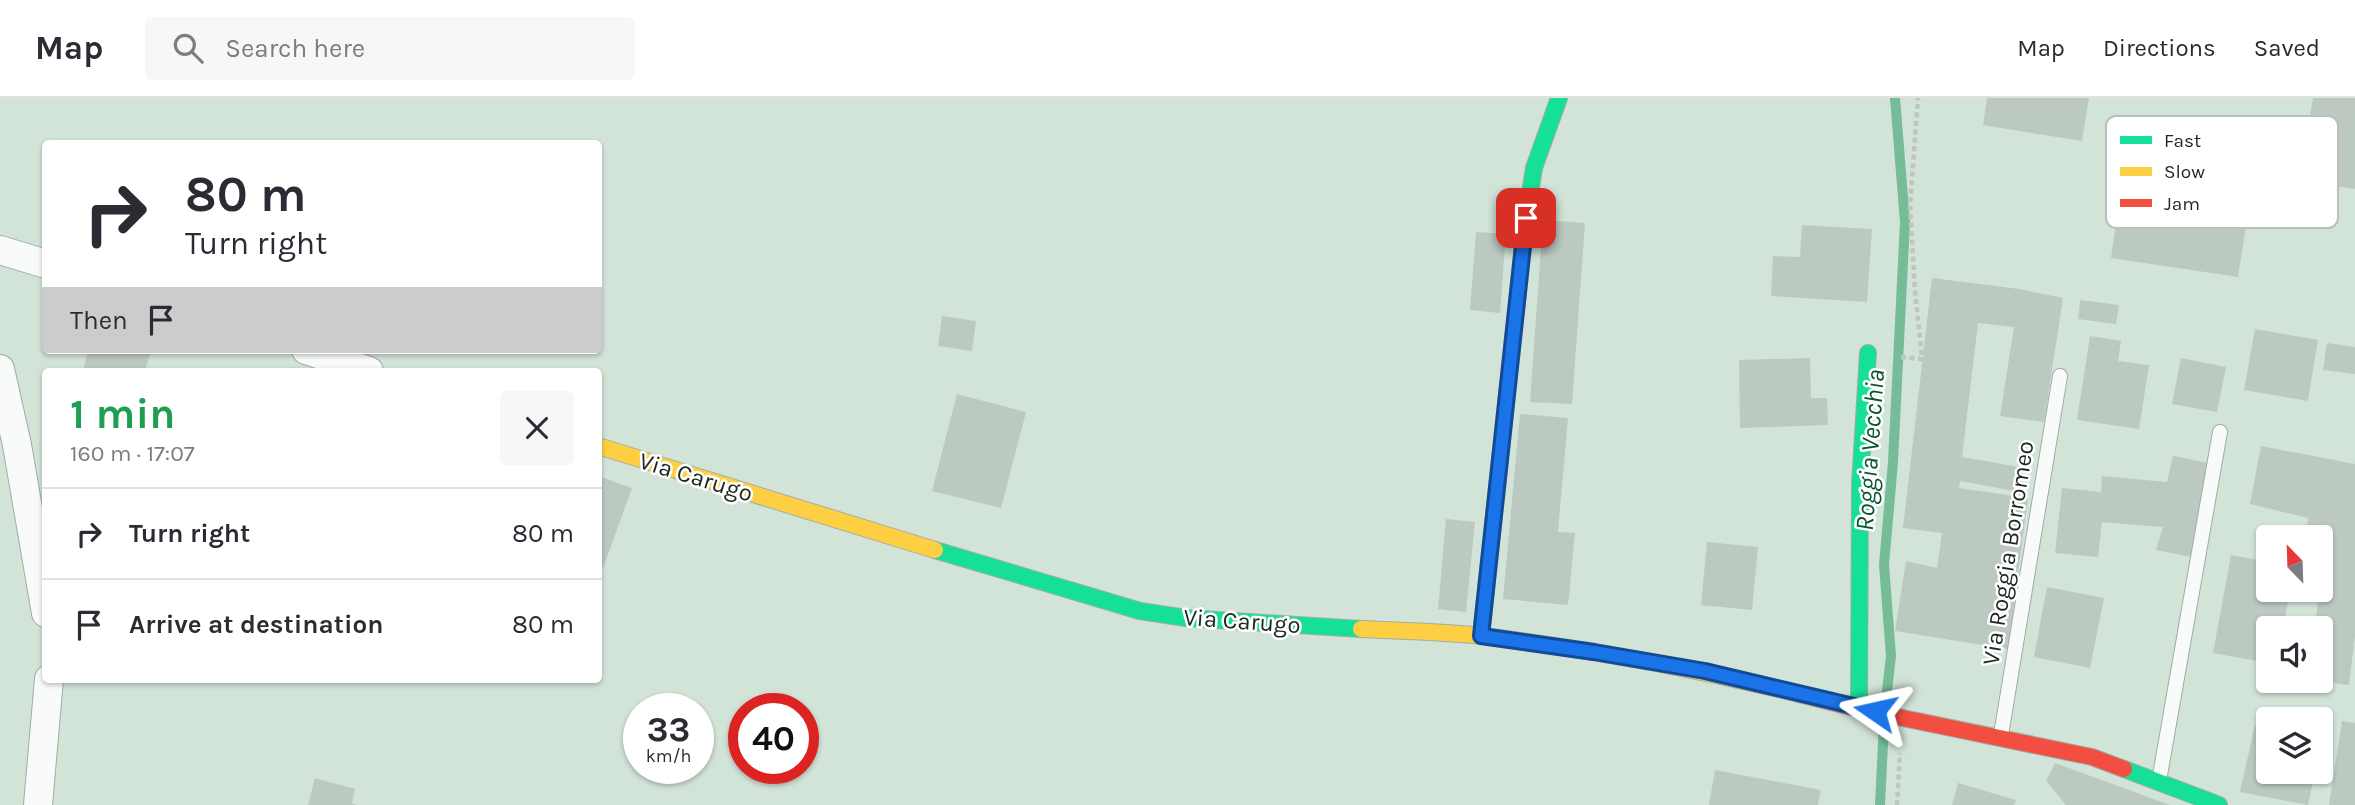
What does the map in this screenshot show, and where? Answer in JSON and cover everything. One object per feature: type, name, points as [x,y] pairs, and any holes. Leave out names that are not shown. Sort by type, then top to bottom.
[{"type":"street","points":[[1481,636],[1529,193],[1541,143],[1559,98]]},
{"type":"street","points":[[0,250],[42,263]]},
{"type":"street","points":[[1867,710],[1860,497],[1868,353]]},
{"type":"street","points":[[318,354],[360,368]]},
{"type":"street","points":[[0,369],[8,446],[42,595]]},
{"type":"street","name":"Via Carugo","points":[[602,447],[1082,595],[1151,613],[1231,622],[1481,636],[1570,648],[1705,671],[1903,717]]},
{"type":"street","points":[[38,805],[49,683]]},
{"type":"street","points":[[1903,717],[2092,757],[2219,805]]},
{"type":"lane","name":"Via Roggia Borromeo","points":[[2001,737],[2060,376]]},
{"type":"lane","points":[[2159,782],[2220,432]]},
{"type":"path","points":[[1918,98],[1910,206],[1922,359]]},
{"type":"path","points":[[1897,805],[1903,717]]},
{"type":"building","points":[[1987,98],[2089,98],[2082,141],[1983,125]]},
{"type":"building","points":[[2313,98],[2355,98],[2355,189],[2338,186],[2338,116],[2310,116]]},
{"type":"building","points":[[1543,220],[1585,223],[1572,404],[1530,402]]},
{"type":"building","points":[[1802,225],[1872,229],[1867,302],[1771,296],[1773,256],[1800,257]]},
{"type":"building","points":[[2115,228],[2246,228],[2238,277],[2111,258]]},
{"type":"building","points":[[1476,232],[1506,234],[1500,313],[1470,310]]},
{"type":"building","points":[[1932,278],[2019,289],[2063,298],[2044,422],[2000,416],[2014,327],[1978,323],[1962,457],[2019,467],[2014,491],[1960,481],[1959,488],[2028,498],[2008,649],[1895,631],[1906,561],[1937,568],[1942,533],[1903,528]]},
{"type":"building","points":[[2080,300],[2119,305],[2116,324],[2078,319]]},
{"type":"building","points":[[942,316],[976,321],[972,351],[938,346]]},
{"type":"building","points":[[2255,329],[2318,340],[2308,401],[2244,390]]},
{"type":"building","points":[[2090,336],[2121,341],[2118,361],[2149,365],[2139,429],[2077,420]]},
{"type":"building","points":[[2327,343],[2355,347],[2355,374],[2323,370]]},
{"type":"building","points":[[87,354],[150,354],[146,368],[84,368]]},
{"type":"building","points":[[1810,358],[1811,398],[1827,398],[1828,425],[1740,428],[1739,360]]},
{"type":"building","points":[[2181,358],[2226,367],[2217,412],[2172,404]]},
{"type":"building","points":[[957,394],[1026,412],[1001,508],[932,491]]},
{"type":"building","points":[[1520,414],[1568,418],[1558,532],[1575,533],[1568,605],[1503,599]]},
{"type":"building","points":[[2261,446],[2355,464],[2355,636],[2349,685],[2333,683],[2333,616],[2316,616],[2318,602],[2333,602],[2333,525],[2307,525],[2308,518],[2250,504]]},
{"type":"building","points":[[2173,456],[2209,463],[2192,557],[2156,550],[2163,527],[2102,522],[2098,557],[2055,553],[2062,488],[2101,492],[2102,476],[2167,482]]},
{"type":"building","points":[[602,477],[632,488],[602,568]]},
{"type":"building","points":[[1446,519],[1475,522],[1466,612],[1438,609]]},
{"type":"building","points":[[1707,542],[1758,547],[1752,610],[1701,605]]},
{"type":"building","points":[[2231,555],[2256,560],[2256,602],[2288,602],[2285,616],[2256,616],[2256,661],[2213,653]]},
{"type":"building","points":[[2047,587],[2104,598],[2090,668],[2034,657]]},
{"type":"building","points":[[2342,721],[2355,723],[2355,805],[2329,805]]},
{"type":"building","points":[[2255,725],[2256,784],[2312,784],[2308,805],[2240,792]]},
{"type":"building","points":[[2055,763],[2170,805],[2066,805],[2046,781]]},
{"type":"building","points":[[1715,770],[1821,790],[1818,805],[1709,805]]},
{"type":"building","points":[[315,778],[355,789],[352,803],[357,805],[308,805]]},
{"type":"building","points":[[1958,783],[2016,800],[2014,805],[1952,805]]},
{"type":"waterway","name":"Roggia Vecchia","points":[[1885,708],[1891,656],[1884,565],[1893,462],[1905,222],[1895,98]]},
{"type":"waterway","name":"Roggia Vecchia","points":[[1880,805],[1884,723]]},
{"type":"traffic: fast","points":[[1481,636],[1526,218],[1534,168],[1559,98]]},
{"type":"traffic: fast","points":[[1859,709],[1860,484],[1868,353]]},
{"type":"traffic: fast","points":[[935,550],[1140,611],[1186,618],[1361,629]]},
{"type":"traffic: fast","points":[[2124,769],[2219,805]]},
{"type":"traffic: slow","points":[[602,447],[935,550]]},
{"type":"traffic: slow","points":[[1361,629],[1522,641],[1674,666],[1787,691]]},
{"type":"traffic: jam","points":[[1787,691],[1859,709],[2092,757],[2124,769]]},
{"type":"route","points":[[1526,218],[1481,636],[1705,671],[1875,711]]}]
